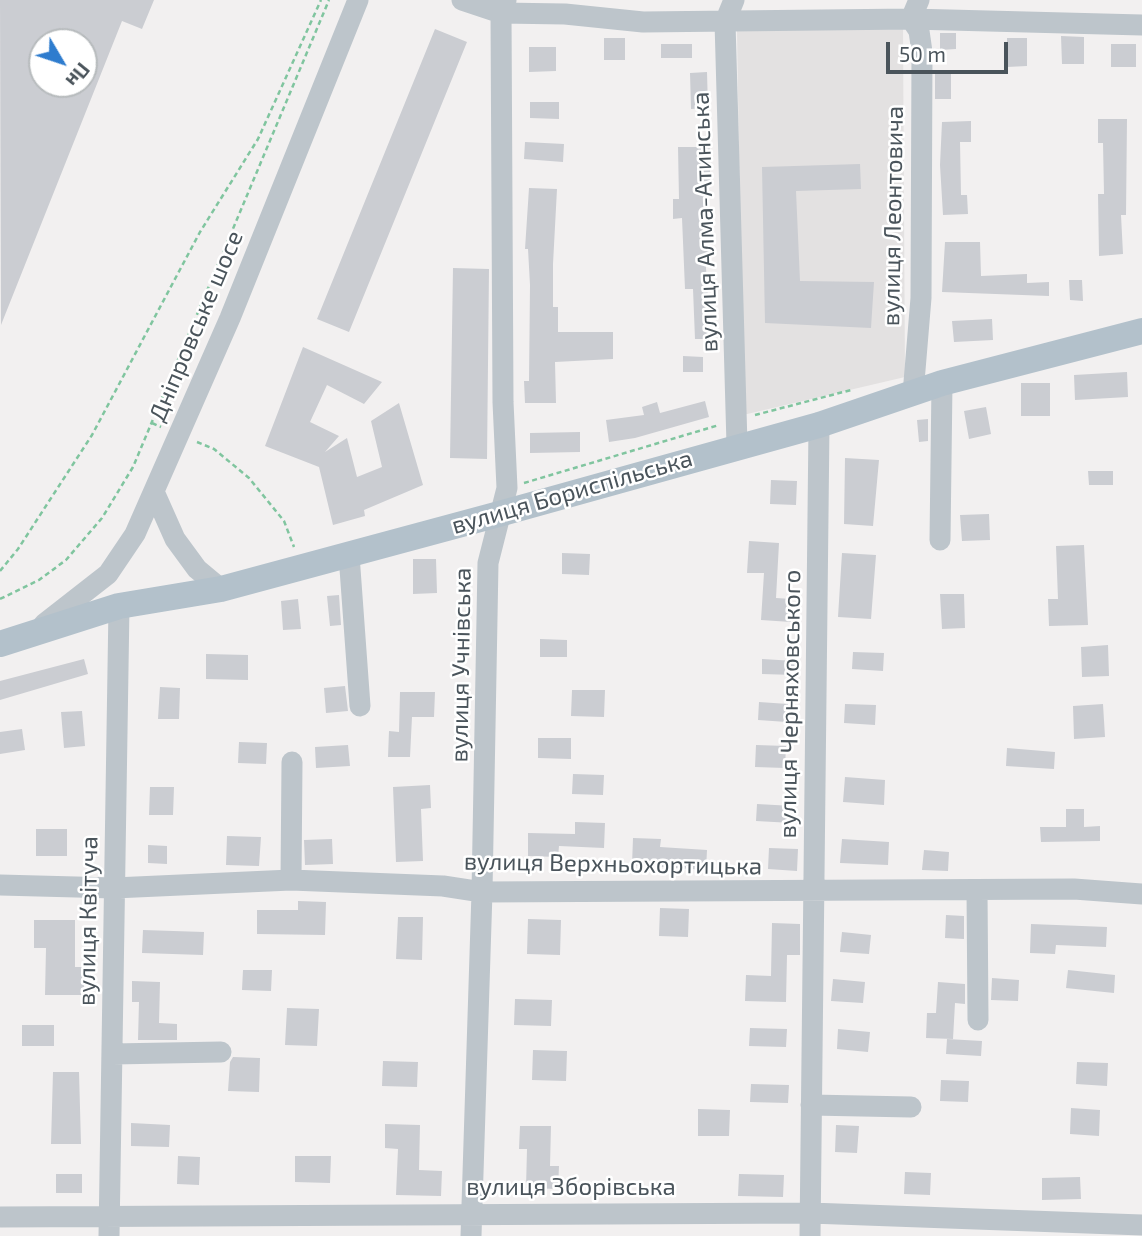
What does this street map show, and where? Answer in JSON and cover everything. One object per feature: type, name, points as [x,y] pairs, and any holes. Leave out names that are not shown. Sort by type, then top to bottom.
[{"type":"main road","name":"вулиця Бориспільська","points":[[0,643],[119,606],[221,589],[499,514],[737,432],[819,425],[942,383],[1142,331]]},
{"type":"street","name":"Дніпровське шосе","points":[[28,635],[71,606],[108,574],[135,534],[155,494],[178,434],[230,318],[358,0]]},
{"type":"street","points":[[463,0],[643,22],[725,22],[915,10],[1142,25]]},
{"type":"street","name":"вулиця Алма-Атинська","points":[[734,0],[725,22],[737,432]]},
{"type":"street","name":"вулиця Учнівська","points":[[471,1236],[482,892],[488,564],[507,488],[503,402],[503,6]]},
{"type":"street","name":"вулиця Леонтовича","points":[[913,394],[921,298],[922,52],[915,10]]},
{"type":"street","points":[[940,540],[942,383]]},
{"type":"street","name":"вулиця Черняховського","points":[[810,1236],[819,425]]},
{"type":"street","points":[[155,494],[175,539],[197,569],[221,589]]},
{"type":"street","points":[[349,555],[360,706]]},
{"type":"street","name":"вулиця Квітуча","points":[[109,1227],[119,606]]},
{"type":"street","points":[[291,880],[292,762]]},
{"type":"street","name":"вулиця Верхньохортицька","points":[[0,885],[114,888],[291,880],[443,886],[482,892],[1074,889],[1142,894]]},
{"type":"street","points":[[977,890],[978,1020]]},
{"type":"street","points":[[113,1054],[221,1052]]},
{"type":"street","points":[[811,1105],[911,1107]]},
{"type":"street","name":"вулиця Зборівська","points":[[0,1217],[109,1227],[472,1214],[810,1213],[1142,1225]]},
{"type":"path","points":[[0,571],[18,549],[92,435],[200,232],[258,139],[321,0]]},
{"type":"path","points":[[0,599],[39,580],[66,560],[102,518],[133,467],[330,0]]},
{"type":"path","points":[[507,488],[737,432],[851,390]]},
{"type":"path","points":[[152,423],[214,449],[249,478],[284,522],[294,549]]},
{"type":"shaded area","points":[[903,25],[905,377],[743,415],[737,30]]},
{"type":"building","points":[[0,0],[154,0],[142,29],[122,21],[98,81],[98,28],[28,28],[28,98],[91,98],[1,325]]},
{"type":"building","points":[[435,29],[467,42],[349,332],[317,319]]},
{"type":"building","points":[[940,33],[956,33],[956,49],[940,50]]},
{"type":"building","points":[[1061,36],[1084,37],[1084,64],[1062,64]]},
{"type":"building","points":[[604,38],[625,38],[625,60],[604,60]]},
{"type":"building","points":[[1007,38],[1027,38],[1027,66],[1007,67]]},
{"type":"building","points":[[661,44],[692,44],[692,58],[661,58]]},
{"type":"building","points":[[1111,44],[1136,44],[1136,67],[1111,67]]},
{"type":"building","points":[[529,47],[556,47],[556,71],[529,72]]},
{"type":"building","points":[[935,71],[951,71],[951,99],[935,99]]},
{"type":"building","points":[[707,72],[708,108],[691,109],[690,73]]},
{"type":"building","points":[[530,102],[559,102],[559,119],[530,118]]},
{"type":"building","points":[[1098,119],[1127,119],[1126,215],[1121,215],[1123,254],[1099,256],[1098,194],[1104,194],[1103,143],[1098,143]]},
{"type":"building","points":[[971,121],[971,142],[960,142],[961,195],[967,195],[968,214],[943,215],[940,165],[942,122]]},
{"type":"building","points":[[525,142],[564,144],[563,162],[524,159]]},
{"type":"building","points":[[678,147],[710,147],[710,181],[704,181],[705,235],[712,235],[713,254],[705,254],[711,339],[695,339],[693,289],[685,289],[682,218],[673,219],[673,199],[679,199]]},
{"type":"building","points":[[860,164],[861,189],[796,191],[800,281],[874,282],[871,328],[765,323],[762,167]]},
{"type":"building","points":[[529,188],[557,189],[553,307],[558,307],[558,332],[613,332],[613,359],[555,362],[556,403],[525,403],[524,381],[529,381],[530,285],[528,249],[525,249]]},
{"type":"building","points":[[945,242],[980,242],[981,276],[1027,274],[1027,283],[1049,282],[1049,296],[942,292]]},
{"type":"building","points":[[453,268],[489,269],[487,459],[450,458]]},
{"type":"building","points":[[1069,280],[1082,280],[1083,301],[1070,300]]},
{"type":"building","points":[[992,319],[993,340],[954,342],[952,321]]},
{"type":"building","points":[[303,347],[382,382],[364,404],[327,385],[310,422],[339,436],[325,452],[347,438],[357,477],[382,467],[371,421],[399,403],[423,485],[364,510],[365,516],[333,525],[319,467],[265,446]]},
{"type":"building","points":[[683,356],[703,357],[703,372],[683,372]]},
{"type":"building","points":[[1127,372],[1128,397],[1075,400],[1074,375]]},
{"type":"building","points":[[1021,383],[1050,383],[1050,416],[1021,416]]},
{"type":"building","points":[[705,401],[709,417],[635,438],[609,442],[606,420],[644,415],[642,407],[657,402],[660,413]]},
{"type":"building","points":[[986,407],[991,434],[969,439],[964,411]]},
{"type":"building","points":[[928,419],[928,441],[919,442],[917,420]]},
{"type":"building","points":[[580,432],[580,452],[530,453],[530,433]]},
{"type":"building","points":[[845,458],[879,460],[873,526],[844,524]]},
{"type":"building","points":[[1088,471],[1113,471],[1113,485],[1089,485]]},
{"type":"building","points":[[771,480],[797,481],[796,505],[770,504]]},
{"type":"building","points":[[989,514],[990,540],[962,541],[960,515]]},
{"type":"building","points":[[749,541],[779,543],[776,598],[792,599],[791,622],[761,620],[764,573],[747,573]]},
{"type":"building","points":[[1084,545],[1088,625],[1049,626],[1048,599],[1058,599],[1056,546]]},
{"type":"building","points":[[562,553],[590,554],[589,575],[562,574]]},
{"type":"building","points":[[842,553],[876,555],[871,619],[838,617]]},
{"type":"building","points":[[413,559],[436,559],[437,593],[413,594]]},
{"type":"building","points":[[940,594],[964,594],[965,628],[942,629]]},
{"type":"building","points":[[339,595],[341,625],[330,626],[327,596]]},
{"type":"building","points":[[298,599],[301,629],[283,630],[281,601]]},
{"type":"building","points":[[540,639],[567,640],[567,657],[540,657]]},
{"type":"building","points":[[1108,645],[1109,676],[1082,677],[1081,647]]},
{"type":"building","points":[[853,652],[884,653],[883,671],[852,669]]},
{"type":"building","points":[[206,654],[248,655],[248,680],[206,679]]},
{"type":"building","points":[[84,659],[88,674],[0,700],[0,681]]},
{"type":"building","points":[[762,659],[795,661],[794,675],[762,674]]},
{"type":"building","points":[[345,686],[348,711],[326,713],[324,688]]},
{"type":"building","points":[[160,687],[180,688],[179,719],[158,719]]},
{"type":"building","points":[[572,690],[605,690],[604,717],[571,716]]},
{"type":"building","points":[[400,692],[435,692],[434,717],[412,717],[410,757],[388,757],[389,731],[399,732]]},
{"type":"building","points":[[759,702],[788,704],[787,722],[758,720]]},
{"type":"building","points":[[845,704],[876,705],[875,725],[844,723]]},
{"type":"building","points":[[1103,704],[1105,737],[1074,739],[1073,706]]},
{"type":"building","points":[[82,711],[85,746],[64,748],[61,712]]},
{"type":"building","points":[[22,729],[25,750],[0,754],[0,732]]},
{"type":"building","points":[[538,738],[571,738],[571,759],[538,758]]},
{"type":"building","points":[[239,742],[267,743],[266,764],[238,763]]},
{"type":"building","points":[[348,745],[350,766],[316,768],[315,747]]},
{"type":"building","points":[[756,745],[786,746],[785,768],[755,767]]},
{"type":"building","points":[[1007,748],[1055,752],[1054,769],[1006,766]]},
{"type":"building","points":[[573,774],[604,775],[603,795],[572,794]]},
{"type":"building","points":[[845,777],[885,780],[884,805],[843,802]]},
{"type":"building","points":[[430,785],[431,808],[421,809],[423,861],[396,862],[393,787]]},
{"type":"building","points":[[150,787],[174,787],[173,815],[149,815]]},
{"type":"building","points":[[757,804],[793,806],[792,823],[756,821]]},
{"type":"building","points":[[1066,809],[1084,809],[1084,827],[1100,826],[1100,841],[1041,842],[1040,827],[1066,827]]},
{"type":"building","points":[[575,822],[605,823],[604,848],[559,846],[558,857],[528,856],[528,833],[575,834]]},
{"type":"building","points":[[36,829],[67,829],[67,856],[36,856]]},
{"type":"building","points":[[227,836],[261,837],[259,866],[226,865]]},
{"type":"building","points":[[633,838],[661,839],[660,847],[707,850],[706,870],[632,865]]},
{"type":"building","points":[[332,839],[333,864],[305,865],[304,840]]},
{"type":"building","points":[[842,839],[889,842],[888,865],[840,863]]},
{"type":"building","points":[[148,845],[167,846],[167,864],[148,863]]},
{"type":"building","points":[[769,848],[798,849],[797,871],[768,869]]},
{"type":"building","points":[[924,850],[949,852],[948,871],[922,870]]},
{"type":"building","points":[[298,901],[326,902],[325,935],[257,934],[257,910],[298,910]]},
{"type":"building","points":[[660,908],[689,909],[688,937],[659,936]]},
{"type":"building","points":[[946,915],[964,916],[964,939],[945,938]]},
{"type":"building","points":[[398,917],[423,917],[422,960],[396,959]]},
{"type":"building","points":[[528,919],[561,920],[560,955],[527,954]]},
{"type":"building","points":[[34,920],[75,920],[75,967],[84,967],[84,995],[45,995],[46,948],[34,948]]},
{"type":"building","points":[[772,923],[800,924],[800,955],[787,955],[786,1002],[745,1001],[746,975],[771,976]]},
{"type":"building","points":[[1031,924],[1107,927],[1106,947],[1056,945],[1055,954],[1030,953]]},
{"type":"building","points":[[143,930],[204,932],[203,955],[142,953]]},
{"type":"building","points":[[842,932],[871,935],[869,954],[840,952]]},
{"type":"building","points":[[243,970],[272,970],[271,991],[242,990]]},
{"type":"building","points":[[1068,970],[1115,975],[1114,993],[1066,988]]},
{"type":"building","points":[[992,978],[1019,980],[1018,1001],[991,1000]]},
{"type":"building","points":[[833,979],[865,982],[863,1003],[831,1001]]},
{"type":"building","points":[[132,981],[160,982],[159,1023],[177,1024],[177,1040],[138,1040],[139,1002],[132,1002]]},
{"type":"building","points":[[938,982],[965,984],[965,1004],[955,1003],[953,1039],[926,1038],[927,1013],[936,1013]]},
{"type":"building","points":[[515,999],[552,1000],[551,1026],[514,1025]]},
{"type":"building","points":[[287,1008],[319,1009],[317,1046],[285,1045]]},
{"type":"building","points":[[22,1025],[54,1025],[54,1046],[22,1046]]},
{"type":"building","points":[[750,1028],[787,1029],[786,1047],[749,1046]]},
{"type":"building","points":[[838,1029],[870,1032],[868,1052],[837,1049]]},
{"type":"building","points":[[947,1039],[982,1041],[981,1056],[946,1054]]},
{"type":"building","points":[[533,1050],[567,1051],[566,1081],[532,1080]]},
{"type":"building","points":[[233,1057],[260,1058],[259,1092],[228,1091],[230,1062]]},
{"type":"building","points":[[383,1061],[418,1062],[417,1087],[382,1086]]},
{"type":"building","points":[[1077,1062],[1108,1063],[1107,1086],[1076,1084]]},
{"type":"building","points":[[53,1072],[79,1072],[81,1144],[51,1144]]},
{"type":"building","points":[[941,1080],[969,1081],[968,1102],[940,1101]]},
{"type":"building","points":[[751,1084],[789,1085],[788,1103],[750,1102]]},
{"type":"building","points":[[1071,1108],[1100,1110],[1099,1136],[1070,1134]]},
{"type":"building","points":[[698,1109],[730,1110],[729,1136],[698,1136]]},
{"type":"building","points":[[131,1123],[170,1125],[169,1147],[131,1146]]},
{"type":"building","points":[[385,1124],[420,1125],[419,1170],[442,1171],[441,1196],[396,1195],[398,1149],[385,1148]]},
{"type":"building","points":[[836,1125],[859,1126],[857,1153],[835,1152]]},
{"type":"building","points":[[520,1126],[551,1126],[550,1166],[559,1166],[558,1189],[526,1188],[527,1149],[519,1149]]},
{"type":"building","points":[[178,1156],[200,1157],[199,1185],[177,1184]]},
{"type":"building","points":[[295,1156],[331,1156],[330,1183],[295,1182]]},
{"type":"building","points":[[905,1172],[931,1173],[930,1195],[904,1194]]},
{"type":"building","points":[[56,1174],[82,1174],[82,1193],[56,1193]]},
{"type":"building","points":[[739,1174],[784,1175],[783,1197],[738,1196]]},
{"type":"building","points":[[1080,1177],[1081,1199],[1042,1200],[1042,1178]]}]
